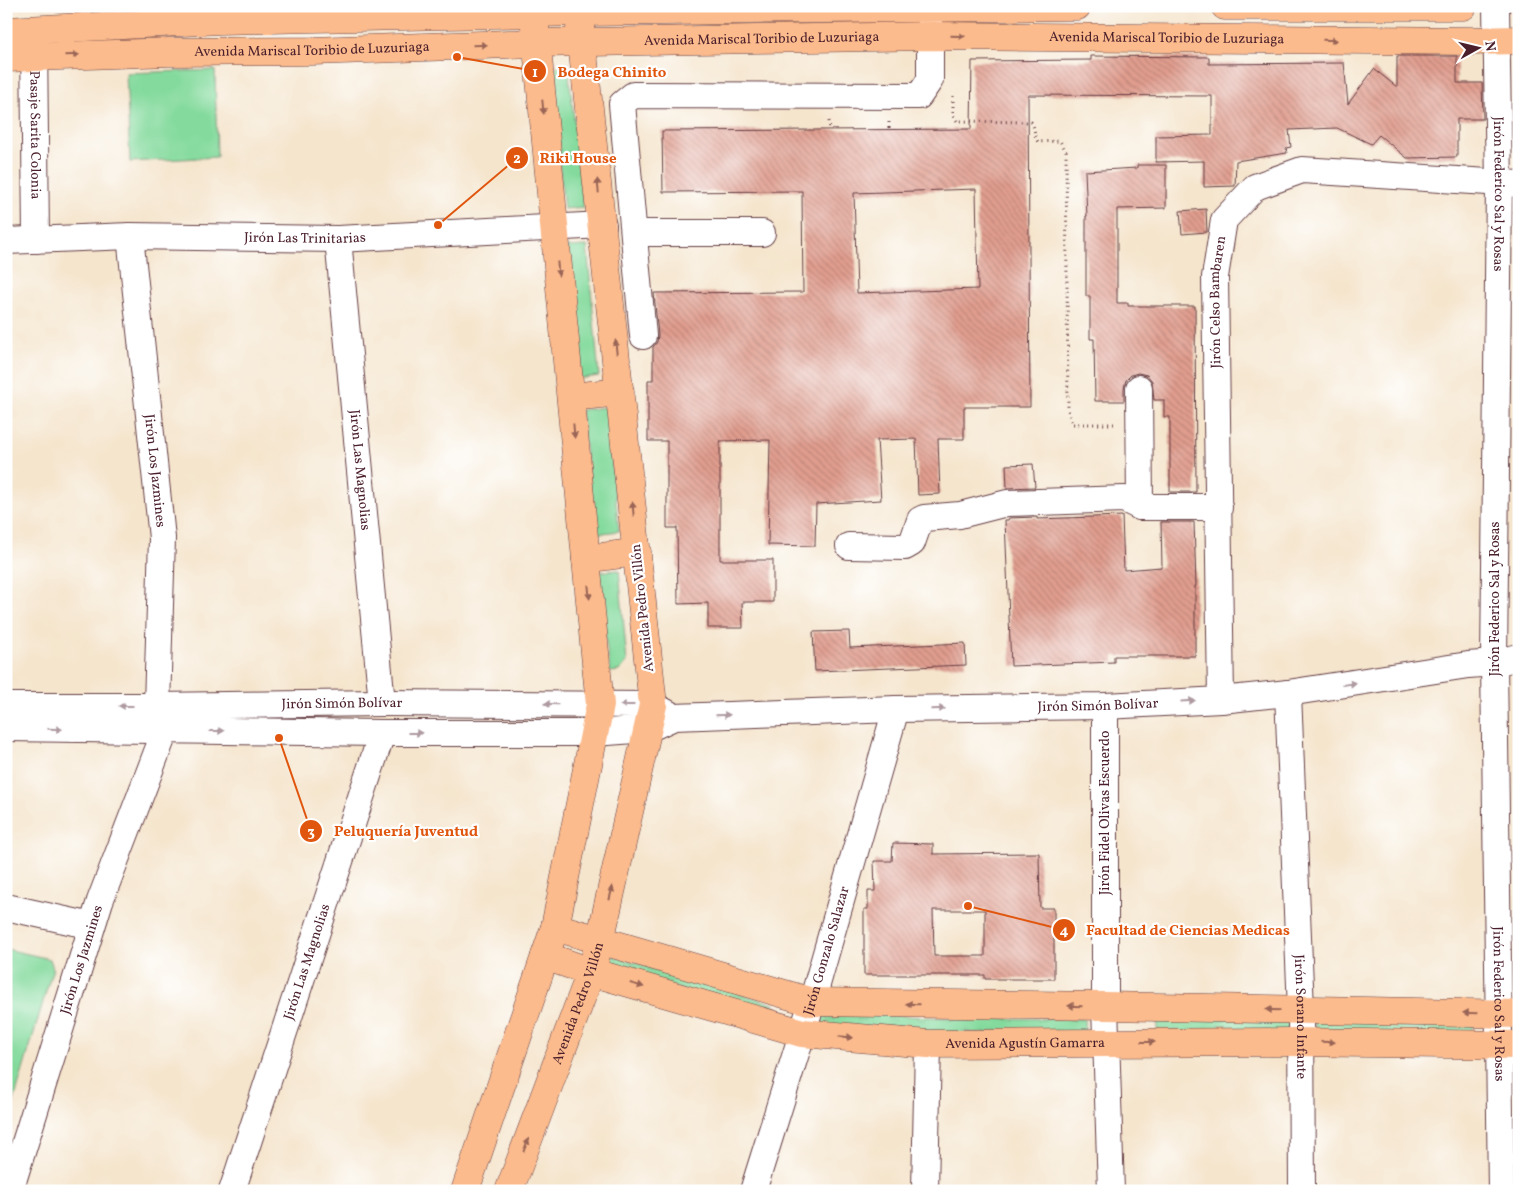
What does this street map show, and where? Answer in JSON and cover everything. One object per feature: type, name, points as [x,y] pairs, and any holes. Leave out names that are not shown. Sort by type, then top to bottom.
[{"type":"main road","name":"Avenida Mariscal Toribio de Luzuriaga","points":[[6,31],[167,15],[220,20],[578,9],[1077,6]]},
{"type":"main road","points":[[1225,6],[1463,6]]},
{"type":"main road","name":"Avenida Pedro Villón","points":[[508,1191],[600,941],[659,717],[638,552],[578,9]]},
{"type":"main road","points":[[469,1189],[555,926],[600,705],[534,10]]},
{"type":"main road","points":[[311,18],[313,51]]},
{"type":"main road","points":[[220,20],[222,51]]},
{"type":"main road","name":"Avenida Mariscal Toribio de Luzuriaga","points":[[6,58],[169,52],[313,51],[536,43],[931,36],[1508,41]]},
{"type":"main road","points":[[571,397],[620,392]]},
{"type":"main road","points":[[586,559],[638,552]]},
{"type":"main road","points":[[555,926],[600,941],[812,1002],[1508,1014]]},
{"type":"main road","name":"Avenida Agustín Gamarra","points":[[545,956],[590,972],[802,1033],[928,1044],[1301,1042],[1508,1045]]},
{"type":"street","points":[[1288,6],[1288,39]]},
{"type":"street","name":"Jirón Federico Sal y Rosas","points":[[1496,6],[1508,41],[1509,184],[1506,660],[1508,1045],[1501,1191]]},
{"type":"street","points":[[643,336],[622,104],[633,95],[919,96],[930,80],[930,7]]},
{"type":"street","points":[[167,15],[169,52]]},
{"type":"street","name":"Pasaje Sarita Colonia","points":[[34,29],[36,240]]},
{"type":"street","name":"Jirón Celso Bambaren","points":[[1221,700],[1215,277],[1224,220],[1255,187],[1302,170],[1509,184]]},
{"type":"street","name":"Jirón Las Trinitarias","points":[[6,241],[130,236],[338,239],[603,225]]},
{"type":"street","points":[[634,233],[762,232]]},
{"type":"street","name":"Jirón Los Jazmines","points":[[130,236],[162,538],[157,706]]},
{"type":"street","name":"Jirón Las Magnolias","points":[[338,239],[382,702]]},
{"type":"street","points":[[1139,388],[1140,507]]},
{"type":"street","points":[[849,546],[905,547],[912,543],[920,520],[924,518],[960,515],[1007,503],[1124,499],[1140,507],[1219,507]]},
{"type":"street","name":"Jirón Simón Bolívar","points":[[6,728],[382,733],[594,733],[659,717],[896,709],[1105,706],[1221,700],[1288,694],[1468,664],[1506,660]]},
{"type":"street","name":"Jirón Sorano Infante","points":[[1288,694],[1301,1010],[1302,1191]]},
{"type":"street","name":"Jirón Simón Bolívar","points":[[6,706],[157,706],[382,702],[600,705],[659,717]]},
{"type":"street","name":"Jirón Fidel Olivas Escuerdo","points":[[1105,706],[1105,1006],[1111,1191]]},
{"type":"street","name":"Jirón Gonzalo Salazar","points":[[753,1191],[812,1002],[896,709]]},
{"type":"street","name":"Jirón Los Jazmines","points":[[10,1191],[92,926],[164,731]]},
{"type":"street","name":"Jirón Las Magnolias","points":[[232,1191],[382,733]]},
{"type":"street","points":[[6,907],[92,926]]},
{"type":"street","points":[[925,1191],[928,1044]]},
{"type":"path","points":[[953,96],[954,115],[957,121],[1031,122],[1034,125],[1034,137],[1038,142],[1060,141],[1066,151],[1068,410],[1072,424],[1140,424]]},
{"type":"green space","points":[[568,66],[584,207],[564,209],[549,67]]},
{"type":"green space","points":[[215,70],[217,157],[130,162],[126,73]]},
{"type":"green space","points":[[587,246],[599,376],[575,379],[566,247]]},
{"type":"green space","points":[[606,407],[619,531],[595,534],[581,410]]},
{"type":"green space","points":[[619,570],[627,662],[619,671],[610,672],[597,572]]},
{"type":"green space","points":[[6,949],[50,959],[53,968],[6,1128]]},
{"type":"green space","points":[[610,955],[775,1004],[771,1016],[607,968]]},
{"type":"green space","points":[[822,1012],[951,1018],[1084,1019],[1085,1035],[820,1030]]},
{"type":"green space","points":[[1157,1015],[1290,1017],[1291,1034],[1157,1032]]},
{"type":"green space","points":[[1314,1016],[1473,1022],[1473,1035],[1315,1034]]},
{"type":"building","points":[[1091,56],[1209,57],[1209,64],[1344,63],[1348,104],[1374,69],[1397,87],[1397,56],[1457,56],[1457,83],[1482,83],[1483,119],[1457,119],[1457,157],[1407,158],[1379,135],[1371,144],[1337,128],[1289,130],[1291,147],[1286,148],[1287,153],[1236,161],[1235,186],[1204,187],[1204,161],[1156,162],[1156,136],[1212,135],[1212,96],[1028,95],[1030,407],[964,407],[964,439],[938,439],[940,494],[918,495],[916,439],[877,440],[881,500],[816,504],[815,546],[768,545],[770,440],[720,441],[720,560],[773,560],[773,602],[742,602],[743,628],[708,628],[708,603],[678,604],[677,528],[667,528],[667,441],[648,441],[648,380],[653,380],[653,347],[657,342],[658,335],[654,293],[803,292],[802,191],[663,192],[662,131],[971,129],[972,61],[1091,60]],"holes":[[[976,189],[978,289],[857,293],[854,193]]]},
{"type":"building","points":[[1137,165],[1166,165],[1166,208],[1117,209],[1117,303],[1128,303],[1128,306],[1195,306],[1196,492],[1170,492],[1170,417],[1164,417],[1164,400],[1154,400],[1152,381],[1147,375],[1138,373],[1131,375],[1126,380],[1124,401],[1095,401],[1094,339],[1090,339],[1090,296],[1086,296],[1087,216],[1085,171],[1137,168]]},
{"type":"building","points":[[1206,209],[1207,232],[1182,234],[1180,211]]},
{"type":"building","points":[[1033,464],[1035,487],[1007,488],[1006,465]]},
{"type":"building","points":[[1122,516],[1124,570],[1162,567],[1161,522],[1194,522],[1196,586],[1195,656],[1114,656],[1114,662],[1011,666],[1005,520],[1009,518],[1037,517],[1037,519]]},
{"type":"building","points":[[849,631],[850,648],[965,643],[966,665],[815,671],[813,632]]},
{"type":"building","points":[[893,843],[933,844],[933,854],[1039,853],[1040,908],[1054,908],[1054,979],[985,979],[985,975],[864,975],[864,909],[868,909],[868,891],[875,891],[874,861],[892,861]],"holes":[[[933,910],[985,910],[985,956],[934,956]]]},
{"type":"place","name":"Bodega Chinito","points":[[457,57]]},
{"type":"place","name":"Riki House","points":[[438,225]]},
{"type":"place","name":"Peluquería Juventud","points":[[279,738]]},
{"type":"place","name":"Facultad de Ciencias Medicas","points":[[968,906]]}]
